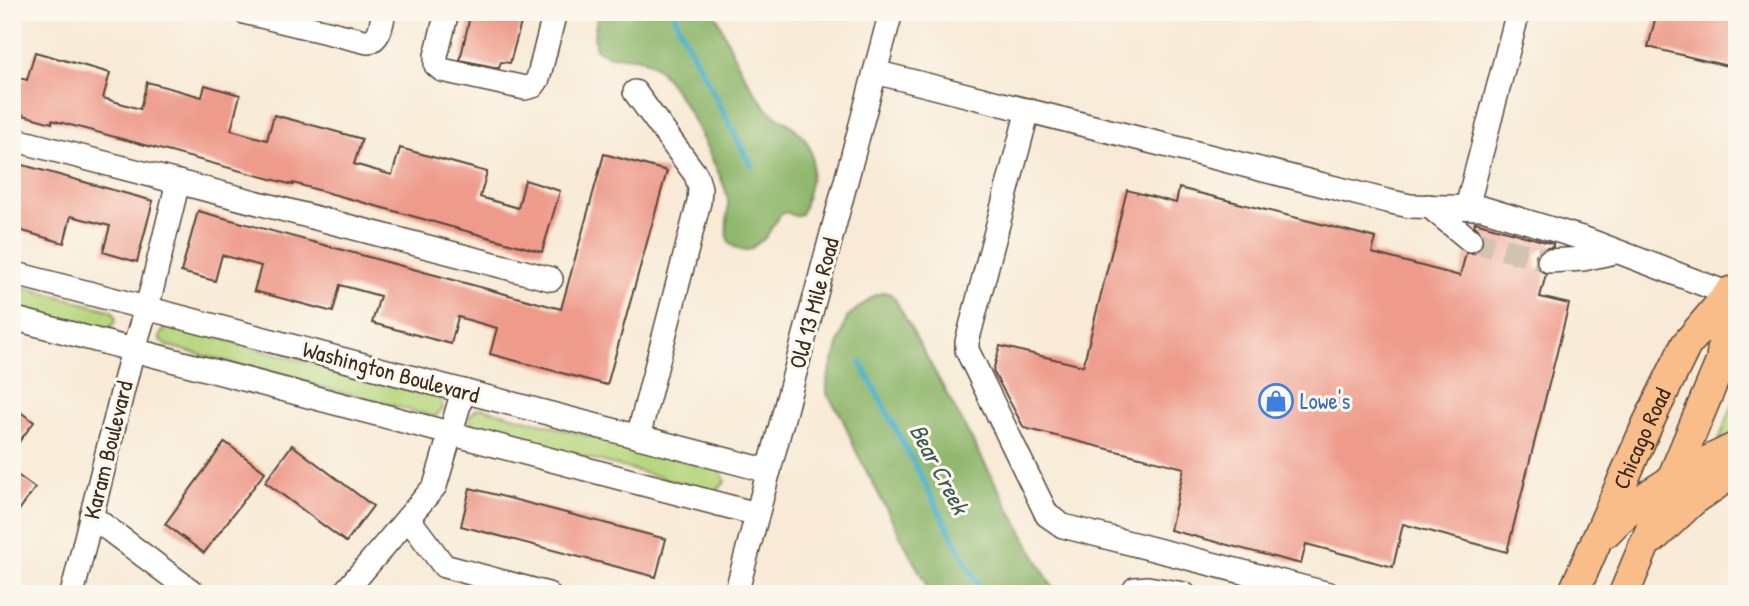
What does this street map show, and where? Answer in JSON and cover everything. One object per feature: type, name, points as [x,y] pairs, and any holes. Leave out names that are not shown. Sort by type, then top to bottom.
[{"type":"main road","name":"Chicago Road","points":[[1623,594],[1674,479],[1721,362],[1733,285]]},
{"type":"main road","name":"Chicago Road","points":[[1573,594],[1685,345],[1733,285]]},
{"type":"main road","points":[[1596,542],[1623,514],[1649,493],[1737,447]]},
{"type":"main road","points":[[1643,548],[1692,501],[1737,470]]},
{"type":"street","points":[[244,12],[368,42],[378,35],[384,12]]},
{"type":"street","points":[[447,12],[436,65],[442,70],[525,88],[533,86],[538,79],[555,12]]},
{"type":"street","name":"Old 13 Mile Road","points":[[736,594],[891,12]]},
{"type":"street","points":[[1467,207],[1518,12]]},
{"type":"street","points":[[876,72],[1387,201],[1482,208],[1585,239],[1615,251],[1733,285]]},
{"type":"street","points":[[635,92],[696,175],[700,188],[699,202],[638,437]]},
{"type":"street","points":[[1028,110],[967,350],[1047,515],[1063,526],[1329,594]]},
{"type":"street","points":[[12,139],[551,279]]},
{"type":"street","name":"Karam Boulevard","points":[[72,594],[178,182]]},
{"type":"street","points":[[1429,206],[1470,240]]},
{"type":"street","points":[[1549,261],[1583,259],[1615,251]]},
{"type":"street","name":"Washington Boulevard","points":[[12,273],[769,471]]},
{"type":"street","name":"Washington Boulevard","points":[[12,318],[757,514]]},
{"type":"street","points":[[343,594],[435,486],[463,391]]},
{"type":"street","points":[[91,516],[195,594]]},
{"type":"street","points":[[408,518],[444,566],[548,594]]},
{"type":"street","points":[[1132,594],[1135,589],[1174,593]]},
{"type":"green space","points":[[598,12],[715,12],[750,85],[768,110],[792,126],[808,144],[811,174],[801,214],[795,216],[786,212],[780,215],[765,238],[749,250],[731,245],[726,232],[728,200],[725,190],[701,135],[684,105],[666,77],[647,61],[608,55],[596,49],[594,36]]},
{"type":"green space","points":[[12,284],[109,310],[114,313],[116,321],[109,329],[104,330],[12,307]]},
{"type":"green space","points":[[884,292],[895,299],[1056,594],[931,594],[856,451],[842,417],[827,394],[827,381],[847,317],[874,296]]},
{"type":"green space","points":[[173,326],[437,397],[441,399],[443,408],[436,416],[431,416],[168,346],[160,340],[160,335],[167,327]]},
{"type":"green space","points":[[1737,394],[1737,436],[1719,440]]},
{"type":"green space","points":[[482,408],[718,470],[725,482],[717,491],[712,491],[477,428],[470,421],[470,415]]},
{"type":"building","points":[[471,12],[524,12],[510,63],[501,62],[499,68],[460,60]]},
{"type":"building","points":[[1657,12],[1737,12],[1737,49],[1732,67],[1648,47]]},
{"type":"building","points":[[35,52],[110,73],[103,98],[140,109],[147,82],[202,97],[205,85],[240,95],[231,130],[267,140],[274,115],[323,128],[362,139],[354,164],[392,175],[400,148],[487,172],[480,197],[518,208],[525,180],[560,191],[542,252],[293,183],[12,112],[12,76],[27,80]]},
{"type":"building","points":[[604,154],[667,171],[607,385],[490,354],[497,328],[458,317],[451,344],[372,323],[380,296],[340,285],[333,312],[254,291],[261,266],[222,255],[215,281],[181,272],[198,211],[561,309]]},
{"type":"building","points":[[12,162],[153,201],[137,262],[103,252],[110,226],[71,216],[64,243],[12,228]]},
{"type":"building","name":"Lowe's","points":[[1179,188],[1376,238],[1372,253],[1460,276],[1466,253],[1475,253],[1484,243],[1483,235],[1474,225],[1475,222],[1553,244],[1553,247],[1542,249],[1536,255],[1537,268],[1546,274],[1540,297],[1569,304],[1507,552],[1403,524],[1393,567],[1306,544],[1301,564],[1170,530],[1184,468],[1024,428],[993,371],[1000,346],[1083,366],[1127,190],[1176,203]]},
{"type":"building","points":[[12,406],[34,422],[12,451]]},
{"type":"building","points":[[225,442],[265,472],[204,553],[165,524]]},
{"type":"building","points":[[292,445],[373,506],[346,542],[265,482]]},
{"type":"building","points":[[12,471],[35,488],[12,520]]},
{"type":"building","points":[[470,488],[666,539],[656,577],[461,526]]},
{"type":"waterway","name":"Bear Creek","points":[[674,12],[679,27],[751,165]]},
{"type":"waterway","name":"Bear Creek","points":[[861,363],[983,594]]},
{"type":"tunnel","points":[[1470,240],[1549,261]]},
{"type":"place","name":"Lowe's","points":[[1276,401]]}]
